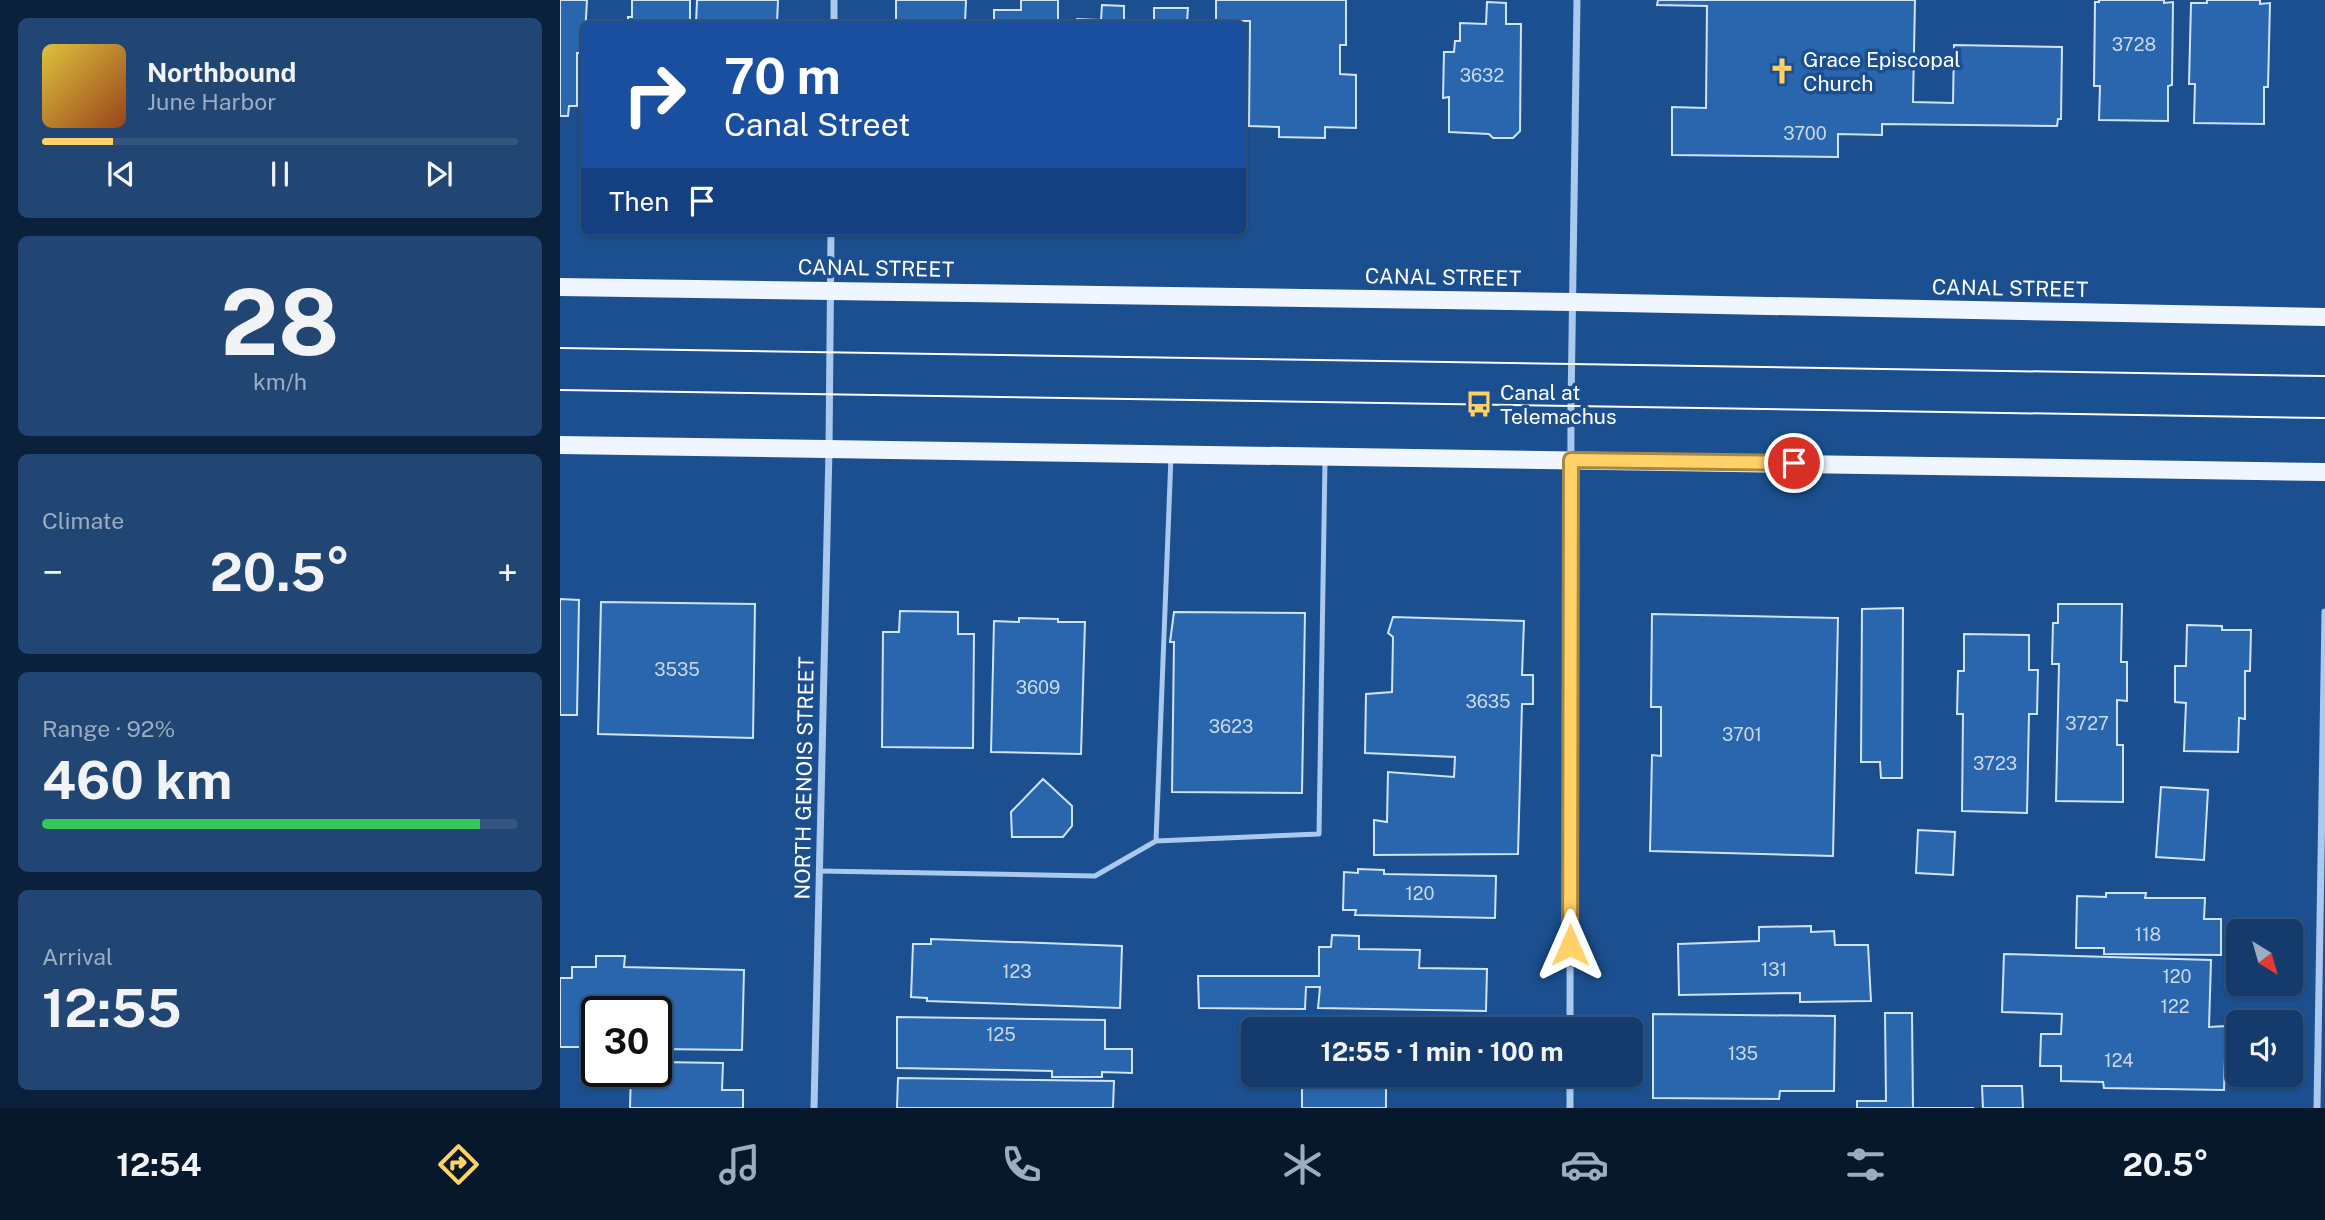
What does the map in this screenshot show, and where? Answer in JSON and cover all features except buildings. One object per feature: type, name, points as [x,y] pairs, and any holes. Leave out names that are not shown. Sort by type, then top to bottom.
[{"type":"main road","name":"CANAL STREET","points":[[560,287],[1573,302],[2325,317]]},
{"type":"main road","points":[[560,445],[2325,472]]},
{"type":"street","points":[[834,0],[834,21]]},
{"type":"street","points":[[1570,1017],[1571,460],[1577,0]]},
{"type":"street","name":"NORTH GENOIS STREET","points":[[814,1108],[829,449],[831,235]]},
{"type":"street","points":[[2317,1108],[2325,612]]},
{"type":"street","points":[[1570,1087],[1570,1108]]},
{"type":"lane","points":[[1156,841],[1171,454]]},
{"type":"lane","points":[[820,871],[1095,876],[1156,841],[1319,834],[1325,456]]},
{"type":"tram line","points":[[560,348],[2325,376]]},
{"type":"tram line","points":[[560,390],[2325,418]]},
{"type":"place","name":"Grace Episcopal Church","points":[[1782,71]]},
{"type":"place","name":"Canal at Telemachus","points":[[1479,404]]},
{"type":"route","points":[[1570,945],[1571,460],[1794,463]]}]
